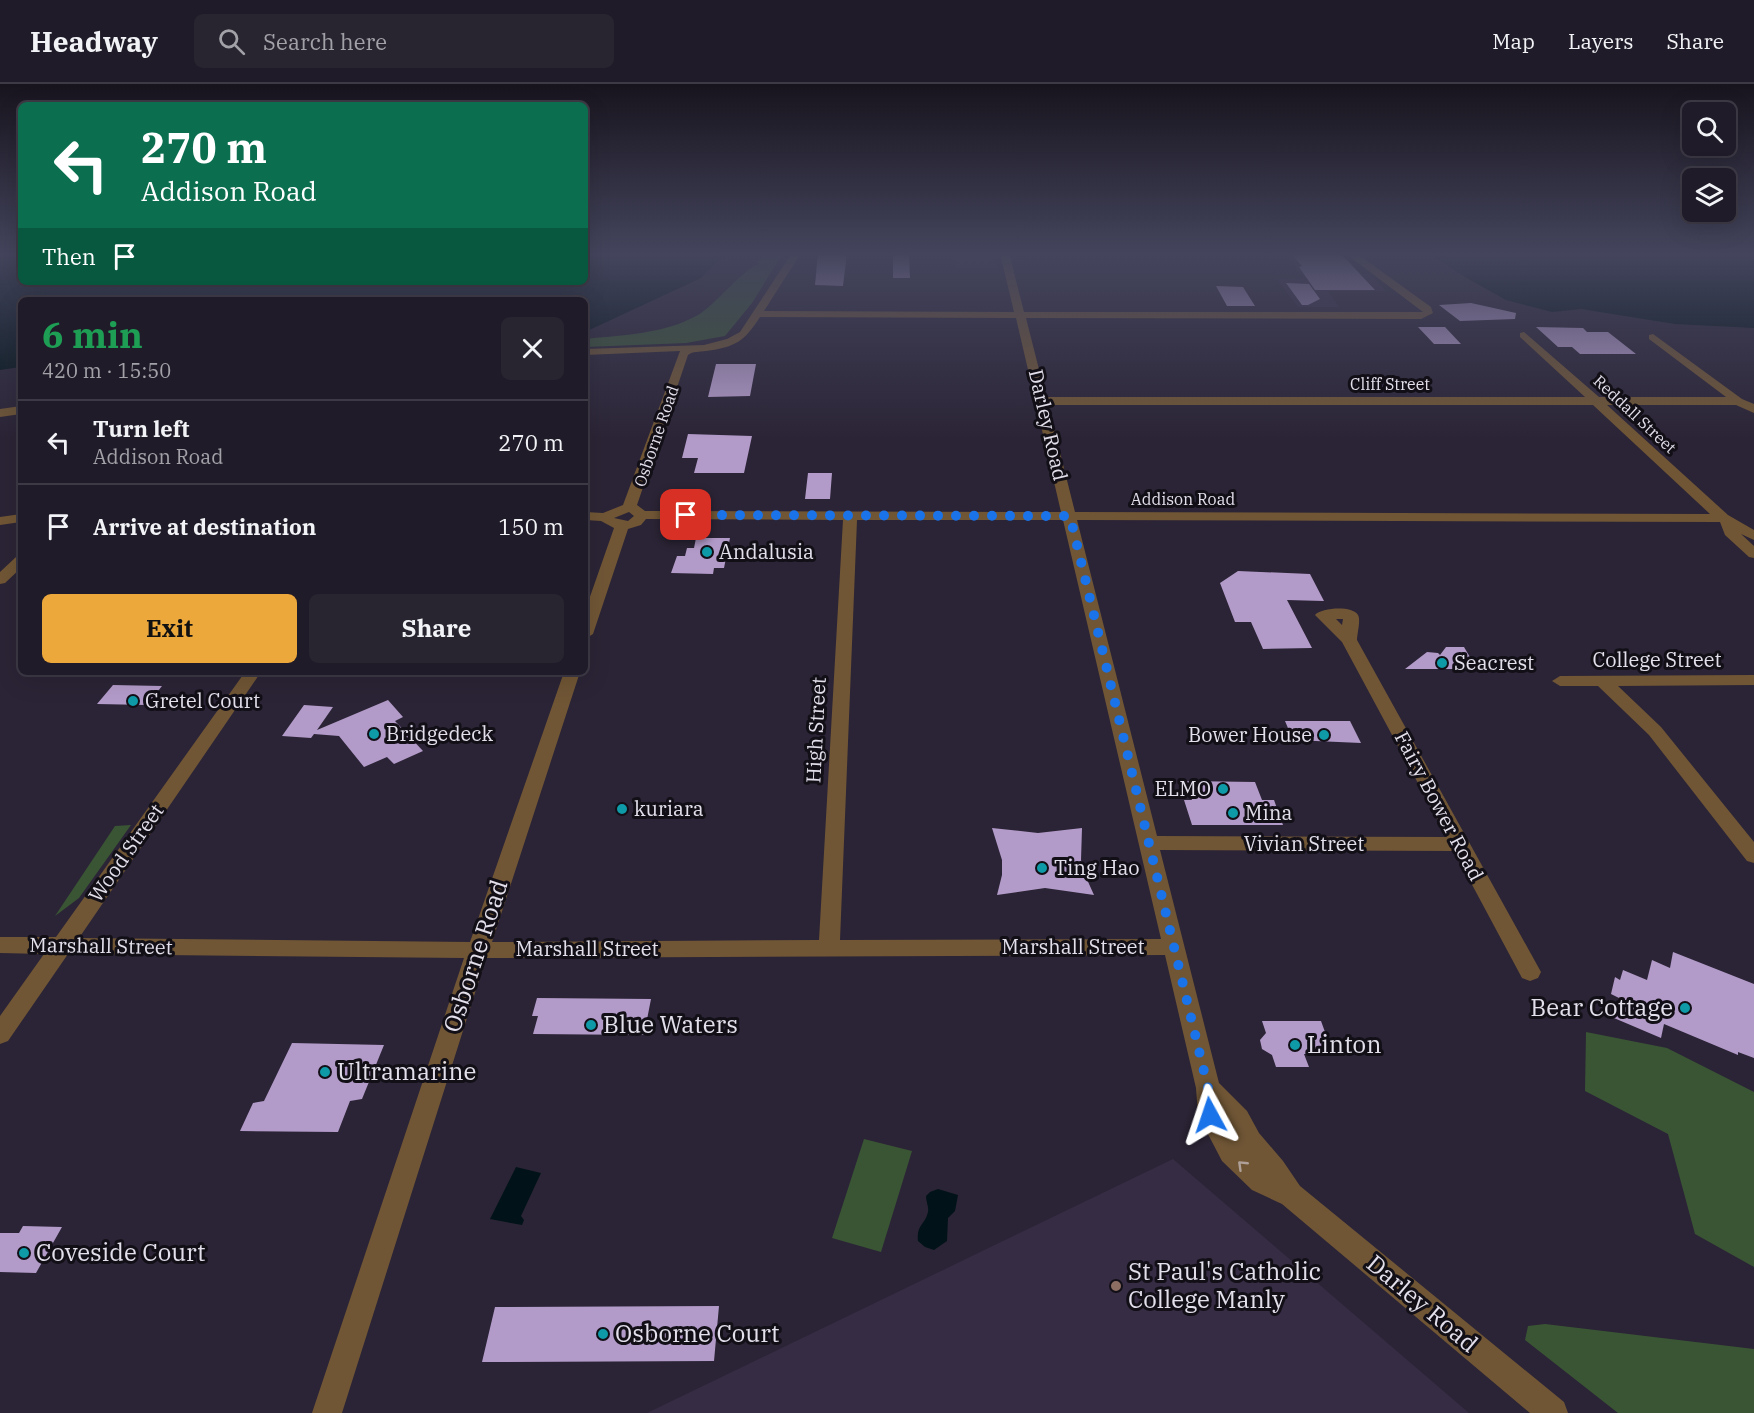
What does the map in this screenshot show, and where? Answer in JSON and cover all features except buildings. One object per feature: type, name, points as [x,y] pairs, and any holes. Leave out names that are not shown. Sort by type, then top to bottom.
[{"type":"street","points":[[588,351],[680,348],[688,350],[720,345],[738,339],[754,315]]},
{"type":"street","name":"Darley Road","points":[[1021,315],[1208,1088],[1210,1115],[1231,1153],[1261,1182],[1291,1196],[1553,1413]]},
{"type":"street","points":[[1225,315],[1423,315]]},
{"type":"street","name":"Reddall Street","points":[[1524,335],[1723,518],[1754,536]]},
{"type":"street","points":[[1653,337],[1738,401],[1754,408]]},
{"type":"street","name":"Osborne Road","points":[[681,364],[723,349],[738,339]]},
{"type":"street","name":"Osborne Road","points":[[636,511],[683,354],[688,350]]},
{"type":"street","name":"Cliff Street","points":[[1041,401],[1738,401]]},
{"type":"street","points":[[1738,401],[1738,406],[1754,418]]},
{"type":"street","points":[[0,413],[18,410]]},
{"type":"street","points":[[588,516],[607,517],[616,510],[636,511],[637,522],[622,525],[609,522],[607,517]]},
{"type":"street","name":"Addison Road","points":[[636,511],[850,515],[1723,518]]},
{"type":"street","name":"High Street","points":[[829,947],[850,515]]},
{"type":"street","points":[[0,521],[18,518]]},
{"type":"street","name":"Reddall Street","points":[[1723,518],[1730,532],[1754,554]]},
{"type":"street","points":[[588,625],[622,525]]},
{"type":"street","points":[[0,580],[18,563]]},
{"type":"street","name":"Fairy Bower Road","points":[[1349,640],[1530,972]]},
{"type":"street","name":"Wood Street","points":[[0,1034],[250,675]]},
{"type":"street","name":"Osborne Road","points":[[327,1413],[478,950],[571,675]]},
{"type":"street","name":"College Street","points":[[1560,681],[1754,680]]},
{"type":"street","points":[[1603,681],[1655,731],[1754,856]]},
{"type":"street","name":"Vivian Street","points":[[1148,843],[1460,844]]},
{"type":"street","name":"Marshall Street","points":[[0,945],[478,950],[1174,947]]},
{"type":"shaded area","points":[[0,315],[18,315],[18,367],[0,370]]},
{"type":"shaded area","points":[[588,315],[621,315],[588,331]]},
{"type":"shaded area","points":[[1619,315],[1754,315],[1754,328],[1675,324]]},
{"type":"shaded area","name":"St Paul's Catholic College Manly","points":[[1173,1159],[1469,1413],[647,1413]]},
{"type":"shaded area","points":[[516,1167],[541,1173],[521,1216],[524,1220],[522,1225],[490,1219]]},
{"type":"shaded area","points":[[938,1189],[958,1195],[955,1211],[948,1218],[947,1241],[934,1250],[918,1241],[918,1236],[919,1228],[928,1212],[926,1196]]},
{"type":"green space","points":[[698,315],[742,315],[725,336],[686,343],[588,347],[588,339],[657,330]]},
{"type":"green space","points":[[131,825],[79,898],[55,916],[115,826]]},
{"type":"green space","points":[[1586,1032],[1667,1048],[1754,1092],[1754,1267],[1695,1234],[1668,1134],[1585,1091]]},
{"type":"green space","points":[[864,1139],[912,1151],[881,1252],[832,1238]]},
{"type":"green space","points":[[1545,1324],[1754,1349],[1754,1413],[1618,1413],[1525,1340],[1528,1326]]},
{"type":"place","name":"Andalusia","points":[[707,552]]},
{"type":"place","name":"Seacrest","points":[[1442,663]]},
{"type":"place","name":"Gretel Court","points":[[133,701]]},
{"type":"place","name":"Bridgedeck","points":[[374,734]]},
{"type":"place","name":"Bower House","points":[[1324,735]]},
{"type":"place","name":"ELMO","points":[[1223,789]]},
{"type":"place","name":"kuriara","points":[[622,809]]},
{"type":"place","name":"Mina","points":[[1233,813]]},
{"type":"place","name":"Ting Hao","points":[[1042,868]]},
{"type":"place","name":"Bear Cottage","points":[[1685,1008]]},
{"type":"place","name":"Blue Waters","points":[[591,1025]]},
{"type":"place","name":"Linton","points":[[1295,1045]]},
{"type":"place","name":"Ultramarine","points":[[325,1072]]},
{"type":"place","name":"Coveside Court","points":[[24,1253]]},
{"type":"place","name":"St Paul's Catholic College Manly","points":[[1116,1286]]},
{"type":"place","name":"Osborne Court","points":[[603,1334]]},
{"type":"route","points":[[686,515],[1070,516],[1208,1088],[1210,1115]]}]
